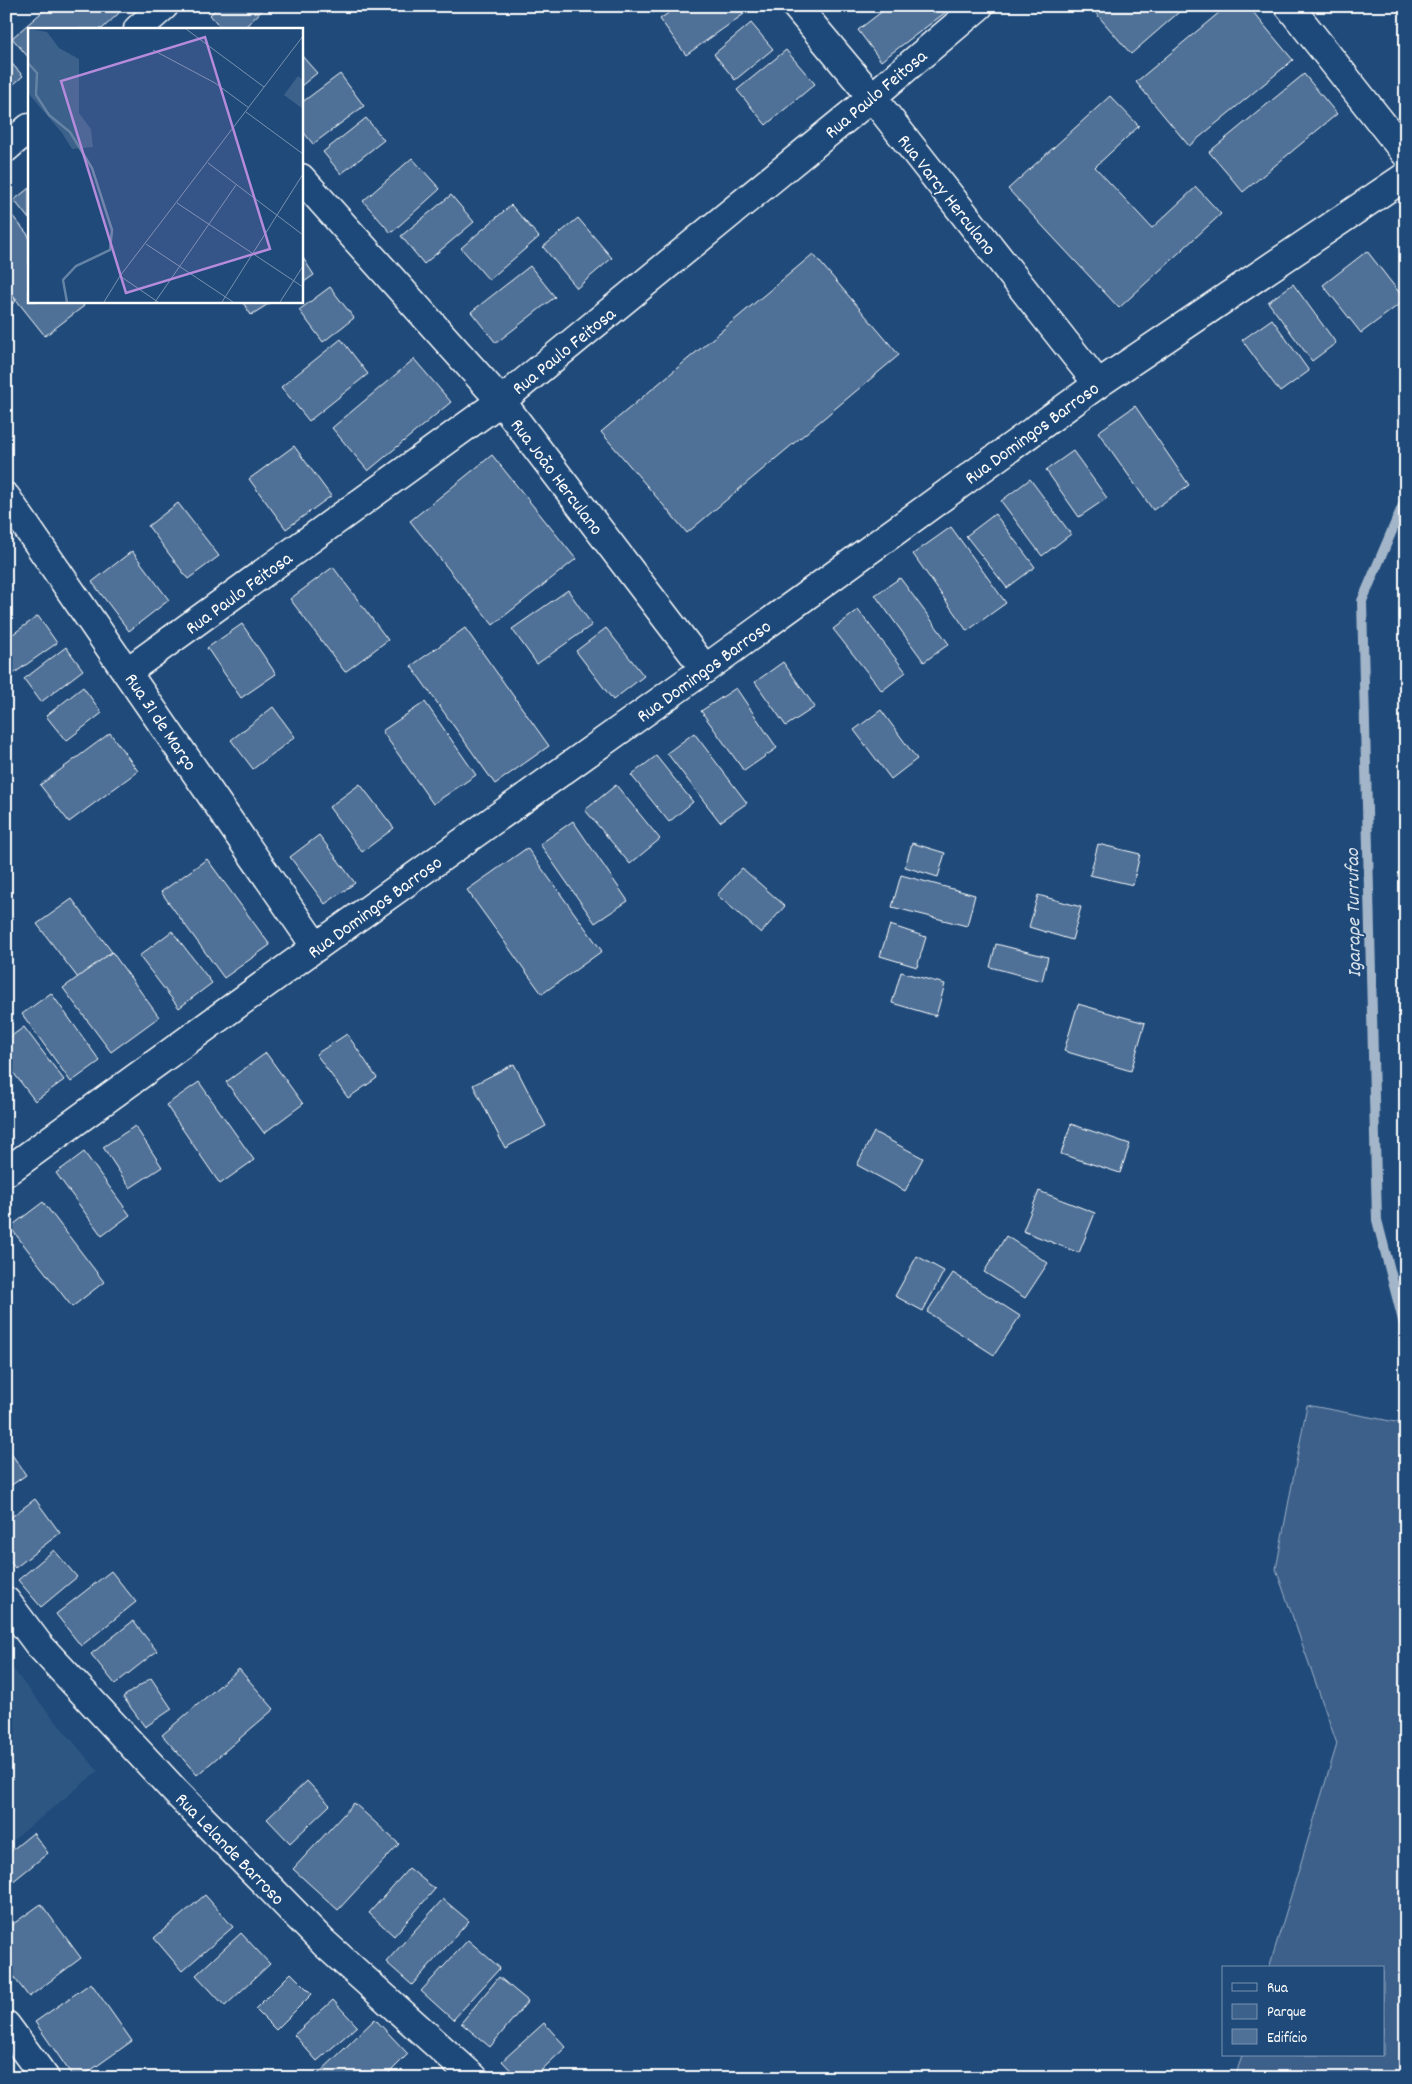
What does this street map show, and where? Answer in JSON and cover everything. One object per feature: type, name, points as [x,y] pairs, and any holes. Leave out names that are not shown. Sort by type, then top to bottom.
[{"type":"street","name":"Rua Varcy Herculano","points":[[796,6],[872,97],[1098,384]]},
{"type":"street","name":"Rua Paulo Feitosa","points":[[128,671],[501,401],[872,97],[979,6]]},
{"type":"street","points":[[1289,6],[1406,154]]},
{"type":"street","points":[[6,148],[28,129]]},
{"type":"street","name":"Rua Domingos Barroso","points":[[6,1172],[316,947],[706,669],[1098,384],[1406,176]]},
{"type":"street","name":"Rua João Herculano","points":[[302,179],[501,401],[706,669]]},
{"type":"street","name":"Rua 31 de Março","points":[[6,497],[128,671],[316,947]]},
{"type":"street","name":"Rua Lelande Barroso","points":[[6,1601],[39,1646],[174,1790],[324,1943],[474,2078]]},
{"type":"street","points":[[6,2025],[45,2078]]},
{"type":"shaded area","points":[[6,1659],[25,1685],[98,1771],[6,1846]]},
{"type":"green space","points":[[1307,1405],[1406,1424],[1406,2078],[1235,2078],[1242,2056],[1384,2056],[1384,1966],[1270,1966],[1337,1744],[1276,1569]]},
{"type":"building","points":[[49,6],[113,6],[119,13],[103,28],[28,28],[28,57],[12,38]]},
{"type":"building","points":[[219,6],[267,6],[244,28],[221,28],[210,15]]},
{"type":"building","points":[[648,6],[662,6],[653,13]]},
{"type":"building","points":[[678,6],[738,6],[744,14],[686,55],[660,19]]},
{"type":"building","points":[[889,6],[954,6],[881,61],[858,30]]},
{"type":"building","points":[[1099,6],[1186,6],[1131,54],[1094,11]]},
{"type":"building","points":[[1227,6],[1248,6],[1293,60],[1189,146],[1136,82]]},
{"type":"building","points":[[751,23],[773,49],[735,80],[714,54]]},
{"type":"building","points":[[786,50],[815,84],[766,125],[737,90]]},
{"type":"building","points":[[302,56],[317,73],[302,85]]},
{"type":"building","points":[[6,57],[23,76],[6,91]]},
{"type":"building","points":[[340,74],[364,106],[313,144],[302,130],[302,102]]},
{"type":"building","points":[[1304,74],[1337,114],[1243,192],[1209,152]]},
{"type":"building","points":[[1110,96],[1139,126],[1095,167],[1152,228],[1196,187],[1221,214],[1119,308],[1008,189]]},
{"type":"building","points":[[366,118],[384,140],[341,174],[323,152]]},
{"type":"building","points":[[412,158],[440,189],[391,233],[363,201]]},
{"type":"building","points":[[28,189],[28,218],[14,200]]},
{"type":"building","points":[[451,195],[474,222],[424,264],[401,236]]},
{"type":"building","points":[[511,205],[539,237],[489,280],[461,248]]},
{"type":"building","points":[[6,208],[28,235],[28,302],[81,302],[84,306],[45,336],[6,287]]},
{"type":"building","points":[[578,218],[612,258],[577,288],[543,247]]},
{"type":"building","points":[[1367,251],[1405,300],[1361,333],[1323,285]]},
{"type":"building","points":[[813,254],[899,355],[687,533],[601,432]]},
{"type":"building","points":[[302,257],[314,275],[302,283]]},
{"type":"building","points":[[530,266],[555,297],[496,343],[471,312]]},
{"type":"building","points":[[1293,284],[1336,343],[1312,361],[1268,302]]},
{"type":"building","points":[[330,287],[354,318],[323,342],[299,310]]},
{"type":"building","points":[[6,289],[16,301],[6,309]]},
{"type":"building","points":[[243,302],[271,302],[251,315]]},
{"type":"building","points":[[1272,319],[1309,371],[1280,392],[1242,340]]},
{"type":"building","points":[[341,339],[368,374],[309,421],[281,387]]},
{"type":"building","points":[[414,359],[451,402],[368,471],[332,428]]},
{"type":"building","points":[[1135,406],[1189,485],[1153,510],[1098,432]]},
{"type":"building","points":[[294,446],[331,496],[286,529],[249,479]]},
{"type":"building","points":[[1073,451],[1107,498],[1079,517],[1046,470]]},
{"type":"building","points":[[492,455],[576,559],[493,625],[410,521]]},
{"type":"building","points":[[1030,479],[1071,534],[1042,556],[1001,501]]},
{"type":"building","points":[[178,503],[219,556],[188,579],[148,526]]},
{"type":"building","points":[[995,514],[1035,567],[1007,588],[966,536]]},
{"type":"building","points":[[951,527],[1006,603],[967,631],[913,554]]},
{"type":"building","points":[[132,551],[169,600],[129,631],[92,582]]},
{"type":"building","points":[[333,567],[388,640],[345,672],[290,599]]},
{"type":"building","points":[[900,578],[949,644],[924,662],[875,595]]},
{"type":"building","points":[[568,590],[592,625],[537,664],[512,629]]},
{"type":"building","points":[[858,610],[906,672],[882,691],[833,629]]},
{"type":"building","points":[[38,616],[57,643],[13,674],[6,665],[6,639]]},
{"type":"building","points":[[242,624],[276,674],[241,698],[207,648]]},
{"type":"building","points":[[465,628],[549,746],[495,784],[411,666]]},
{"type":"building","points":[[606,628],[644,676],[613,700],[576,651]]},
{"type":"building","points":[[66,647],[83,670],[41,702],[24,679]]},
{"type":"building","points":[[783,662],[815,707],[786,726],[755,682]]},
{"type":"building","points":[[83,687],[102,713],[66,741],[46,716]]},
{"type":"building","points":[[736,688],[777,748],[744,771],[701,711]]},
{"type":"building","points":[[425,702],[476,775],[433,804],[382,731]]},
{"type":"building","points":[[273,707],[295,737],[253,769],[231,740]]},
{"type":"building","points":[[881,710],[917,759],[891,779],[854,730]]},
{"type":"building","points":[[110,733],[138,771],[69,822],[40,785]]},
{"type":"building","points":[[694,733],[747,803],[720,822],[667,753]]},
{"type":"building","points":[[656,756],[693,802],[669,822],[631,775]]},
{"type":"building","points":[[360,784],[394,828],[362,852],[329,807]]},
{"type":"building","points":[[616,785],[660,839],[630,864],[585,810]]},
{"type":"building","points":[[573,821],[628,901],[595,923],[540,844]]},
{"type":"building","points":[[319,835],[355,883],[325,904],[290,857]]},
{"type":"building","points":[[912,843],[945,853],[938,877],[905,867]]},
{"type":"building","points":[[1098,844],[1140,854],[1133,885],[1090,875]]},
{"type":"building","points":[[527,848],[602,951],[542,994],[467,890]]},
{"type":"building","points":[[207,859],[270,945],[224,978],[161,892]]},
{"type":"building","points":[[742,868],[785,906],[761,933],[717,895]]},
{"type":"building","points":[[901,875],[975,895],[967,926],[892,907]]},
{"type":"building","points":[[1038,895],[1081,907],[1072,940],[1029,927]]},
{"type":"building","points":[[72,899],[112,952],[78,978],[37,924]]},
{"type":"building","points":[[890,925],[926,937],[917,967],[880,956]]},
{"type":"building","points":[[172,931],[212,983],[179,1008],[139,956]]},
{"type":"building","points":[[996,944],[1048,957],[1042,981],[990,967]]},
{"type":"building","points":[[112,952],[159,1017],[111,1052],[63,988]]},
{"type":"building","points":[[901,972],[945,984],[936,1016],[892,1003]]},
{"type":"building","points":[[51,993],[100,1061],[71,1082],[22,1014]]},
{"type":"building","points":[[1078,1004],[1145,1023],[1131,1071],[1064,1051]]},
{"type":"building","points":[[24,1027],[64,1080],[35,1101],[6,1063],[6,1040]]},
{"type":"building","points":[[347,1034],[377,1078],[348,1098],[316,1054]]},
{"type":"building","points":[[266,1053],[303,1104],[264,1133],[226,1082]]},
{"type":"building","points":[[514,1064],[546,1126],[505,1148],[473,1085]]},
{"type":"building","points":[[199,1082],[254,1160],[220,1184],[166,1105]]},
{"type":"building","points":[[1071,1124],[1130,1144],[1120,1173],[1061,1154]]},
{"type":"building","points":[[135,1126],[162,1167],[130,1188],[103,1147]]},
{"type":"building","points":[[874,1132],[923,1158],[905,1191],[857,1165]]},
{"type":"building","points":[[84,1152],[130,1215],[102,1236],[56,1173]]},
{"type":"building","points":[[1039,1191],[1095,1213],[1079,1253],[1023,1231]]},
{"type":"building","points":[[43,1202],[104,1282],[72,1307],[10,1227]]},
{"type":"building","points":[[1006,1236],[1048,1263],[1025,1298],[984,1272]]},
{"type":"building","points":[[917,1256],[944,1271],[923,1311],[895,1296]]},
{"type":"building","points":[[953,1273],[1020,1316],[994,1355],[927,1312]]},
{"type":"building","points":[[6,1446],[26,1475],[6,1489]]},
{"type":"building","points":[[35,1499],[60,1533],[15,1568],[6,1556],[6,1521]]},
{"type":"building","points":[[54,1550],[77,1577],[41,1607],[18,1580]]},
{"type":"building","points":[[111,1571],[136,1602],[81,1646],[56,1614]]},
{"type":"building","points":[[133,1621],[157,1651],[115,1684],[91,1654]]},
{"type":"building","points":[[239,1669],[274,1709],[197,1775],[162,1735]]},
{"type":"building","points":[[151,1678],[172,1709],[145,1727],[123,1697]]},
{"type":"building","points":[[307,1781],[330,1805],[290,1843],[267,1819]]},
{"type":"building","points":[[354,1803],[399,1844],[338,1910],[293,1869]]},
{"type":"building","points":[[33,1833],[48,1853],[6,1887],[6,1855]]},
{"type":"building","points":[[409,1868],[435,1889],[394,1936],[369,1913]]},
{"type":"building","points":[[205,1895],[233,1927],[182,1971],[154,1938]]},
{"type":"building","points":[[443,1899],[469,1921],[412,1985],[386,1962]]},
{"type":"building","points":[[41,1904],[81,1958],[29,1997],[6,1967],[6,1929]]},
{"type":"building","points":[[241,1933],[270,1964],[225,2006],[196,1975]]},
{"type":"building","points":[[468,1940],[500,1968],[453,2020],[421,1991]]},
{"type":"building","points":[[291,1973],[312,1994],[276,2030],[255,2009]]},
{"type":"building","points":[[499,1977],[528,2001],[490,2047],[461,2023]]},
{"type":"building","points":[[91,1983],[132,2041],[80,2078],[74,2078],[35,2022]]},
{"type":"building","points":[[333,2000],[357,2026],[317,2061],[294,2035]]},
{"type":"building","points":[[375,2019],[408,2054],[384,2078],[314,2078]]},
{"type":"building","points":[[544,2023],[566,2047],[533,2078],[518,2078],[502,2061]]},
{"type":"waterway","name":"Igarape Turrufao","points":[[1406,498],[1362,601],[1377,1220],[1406,1332]]}]
